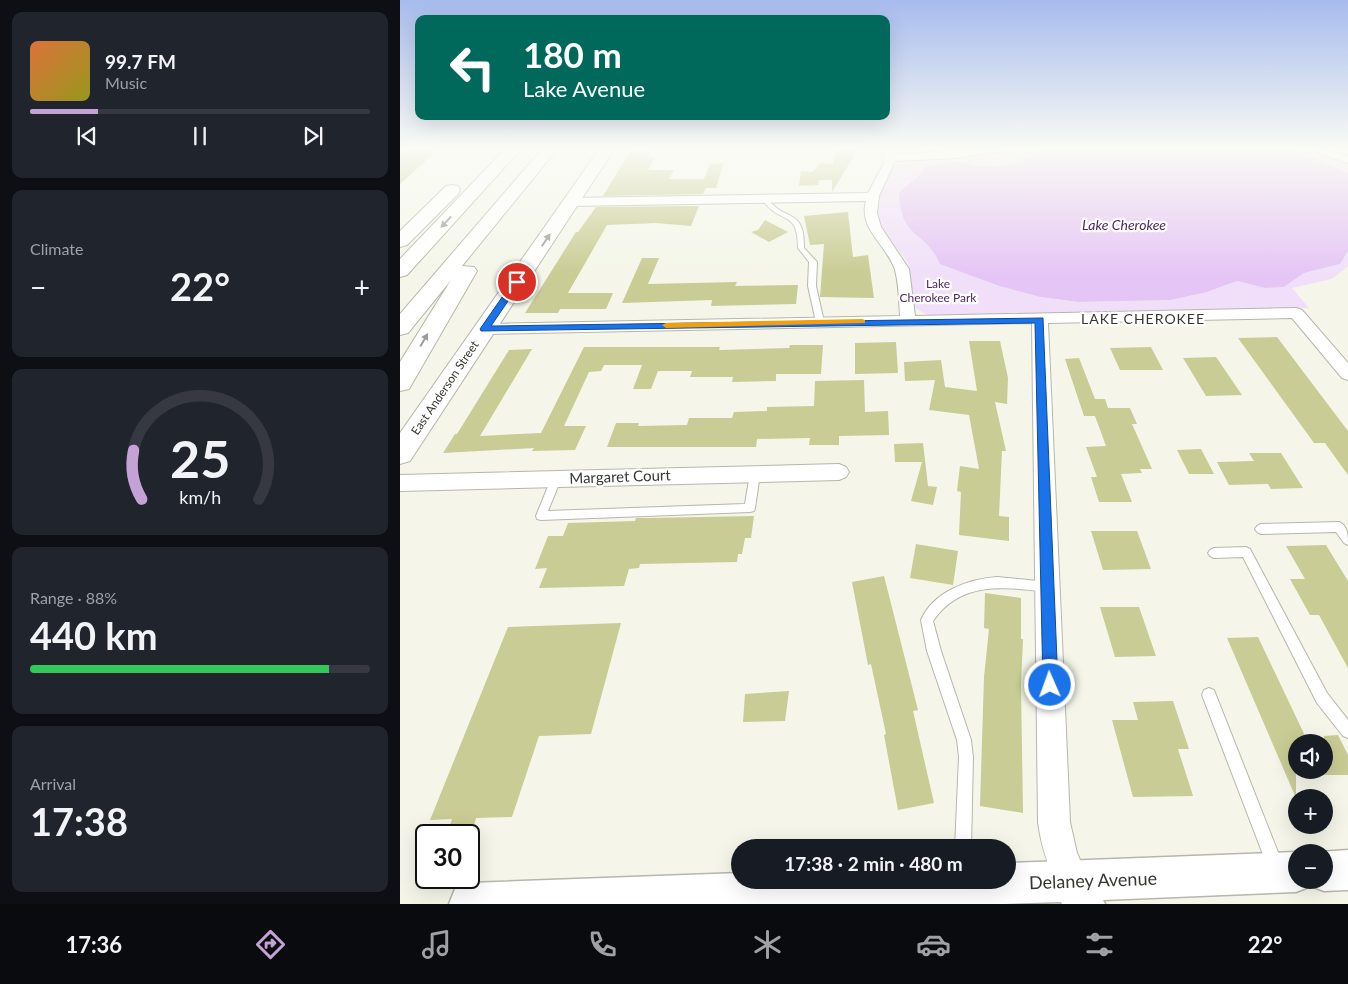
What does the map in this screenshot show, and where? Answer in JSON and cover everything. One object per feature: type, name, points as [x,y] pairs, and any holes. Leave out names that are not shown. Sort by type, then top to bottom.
[{"type":"main road","points":[[400,241],[452,190]]},
{"type":"main road","points":[[400,271],[476,190]]},
{"type":"main road","points":[[400,328],[515,190]]},
{"type":"main road","name":"East Anderson Street","points":[[400,454],[579,190]]},
{"type":"main road","points":[[400,383],[438,316],[494,230],[500,208]]},
{"type":"street","points":[[875,190],[872,197],[871,214],[873,223],[897,259],[902,272],[908,320]]},
{"type":"street","points":[[571,202],[872,197]]},
{"type":"street","points":[[485,329],[908,320],[1040,320],[1296,313],[1345,368]]},
{"type":"street","points":[[1040,320],[1056,840],[1078,893]]},
{"type":"street","name":"Margaret Court","points":[[400,483],[839,472]]},
{"type":"street","points":[[1333,871],[1348,870]]},
{"type":"street","name":"Delaney Avenue","points":[[1016,881],[1078,893],[1287,872]]},
{"type":"street","name":"Delaney Avenue","points":[[470,904],[862,897],[893,889]]},
{"type":"lane","points":[[765,199],[768,205],[799,223],[803,231],[801,248],[813,262],[812,286],[820,322]]},
{"type":"lane","points":[[556,479],[541,516],[750,508],[755,474]]},
{"type":"lane","points":[[1261,529],[1339,526],[1348,540]]},
{"type":"lane","points":[[1214,553],[1246,552],[1322,698],[1348,731]]},
{"type":"lane","points":[[963,839],[966,757],[964,740],[934,651],[926,620],[932,609],[956,593],[978,582],[1000,582],[1048,587]]},
{"type":"lane","points":[[1209,695],[1287,872]]},
{"type":"green space","name":"Lake Cherokee Park","points":[[883,190],[901,190],[899,192],[900,207],[904,219],[909,227],[935,253],[941,264],[999,286],[1040,297],[1079,302],[1171,300],[1207,292],[1237,281],[1265,288],[1284,287],[1304,273],[1340,264],[1348,251],[1348,266],[1332,279],[1292,288],[1309,308],[929,316],[915,308],[908,263],[878,223],[876,206]]},
{"type":"water","name":"Lake Cherokee","points":[[901,190],[1348,190],[1348,251],[1340,264],[1304,273],[1284,287],[1265,288],[1237,281],[1207,292],[1171,300],[1079,302],[1040,297],[999,286],[940,264],[928,245],[909,227],[904,219],[900,207],[899,192]]},
{"type":"building","points":[[607,190],[705,190],[703,194],[603,196]]},
{"type":"building","points":[[699,206],[691,226],[656,223],[607,225],[568,293],[613,293],[606,309],[560,309],[558,313],[525,313],[576,232],[578,232],[596,207]]},
{"type":"building","points":[[848,212],[853,257],[868,255],[874,298],[820,297],[824,244],[810,245],[804,216]]},
{"type":"building","points":[[765,220],[788,232],[769,242],[751,232],[758,230]]},
{"type":"building","points":[[642,258],[659,258],[648,284],[737,282],[735,286],[798,285],[796,304],[711,306],[712,300],[622,303]]},
{"type":"building","points":[[1277,337],[1348,431],[1348,475],[1325,443],[1314,443],[1238,338]]},
{"type":"building","points":[[969,341],[1000,341],[1008,378],[1007,404],[995,402],[1006,451],[1002,451],[999,516],[1009,517],[1009,541],[959,535],[961,492],[957,491],[960,466],[979,469],[969,415],[929,410],[935,380],[905,381],[904,362],[941,360],[945,387],[977,391]]},
{"type":"building","points":[[896,342],[898,373],[855,374],[855,343]]},
{"type":"building","points":[[790,345],[823,345],[821,374],[776,374],[776,381],[732,382],[733,377],[690,377],[692,371],[658,371],[651,389],[633,389],[642,365],[604,365],[601,371],[589,372],[564,426],[586,426],[575,450],[532,451],[534,448],[443,453],[455,434],[457,434],[509,350],[532,349],[480,436],[541,433],[584,347],[720,347],[719,350],[789,348]]},
{"type":"building","points":[[1151,347],[1163,370],[1120,370],[1110,348]]},
{"type":"building","points":[[1216,357],[1242,395],[1206,396],[1183,358]]},
{"type":"building","points":[[1079,358],[1095,399],[1105,399],[1108,408],[1130,408],[1137,424],[1132,424],[1152,469],[1140,469],[1142,473],[1121,474],[1132,502],[1099,502],[1091,477],[1097,477],[1086,447],[1106,446],[1095,416],[1084,416],[1065,359]]},
{"type":"building","points":[[864,380],[865,412],[888,411],[889,435],[839,436],[839,445],[809,445],[810,438],[757,439],[756,447],[607,447],[616,423],[639,423],[638,426],[687,425],[689,418],[732,418],[734,412],[767,411],[767,407],[814,406],[815,381]]},
{"type":"building","points":[[923,443],[928,486],[937,487],[933,505],[911,501],[922,462],[895,462],[894,444]]},
{"type":"building","points":[[1201,449],[1214,474],[1189,474],[1177,450]]},
{"type":"building","points":[[1249,453],[1281,453],[1303,488],[1271,489],[1268,484],[1229,485],[1217,462],[1254,461]]},
{"type":"building","points":[[754,516],[751,538],[745,538],[742,554],[738,554],[737,562],[640,564],[639,568],[629,569],[624,586],[539,588],[547,568],[535,569],[548,536],[563,536],[568,523],[635,521],[636,518]]},
{"type":"building","points":[[1091,531],[1137,531],[1151,569],[1103,570]]},
{"type":"building","points":[[916,544],[958,551],[953,585],[910,578]]},
{"type":"building","points":[[1326,545],[1348,581],[1348,668],[1319,615],[1310,615],[1290,579],[1305,579],[1286,546]]},
{"type":"building","points":[[884,576],[918,710],[913,711],[934,803],[898,810],[884,735],[886,734],[871,664],[868,665],[852,582]]},
{"type":"building","points":[[985,593],[1021,598],[1021,639],[1023,639],[1021,685],[1023,813],[980,806],[984,677],[989,629],[984,628]]},
{"type":"building","points":[[1100,607],[1139,607],[1156,656],[1115,657]]},
{"type":"building","points":[[621,623],[591,734],[539,736],[512,817],[476,818],[474,824],[450,824],[452,819],[430,820],[508,627]]},
{"type":"building","points":[[1258,637],[1304,734],[1288,734],[1288,779],[1296,779],[1296,789],[1292,789],[1227,638]]},
{"type":"building","points":[[789,691],[785,721],[743,722],[745,694]]},
{"type":"building","points":[[1173,701],[1189,749],[1178,749],[1193,796],[1133,797],[1112,720],[1138,720],[1133,702]]},
{"type":"building","points":[[1333,735],[1338,735],[1348,755],[1348,775],[1333,775]]},
{"type":"slow traffic","points":[[666,325],[862,321]]},
{"type":"district","name":"LAKE CHEROKEE","points":[[1143,319]]},
{"type":"route","points":[[517,282],[485,329],[908,320],[1040,320],[1050,685]]}]
